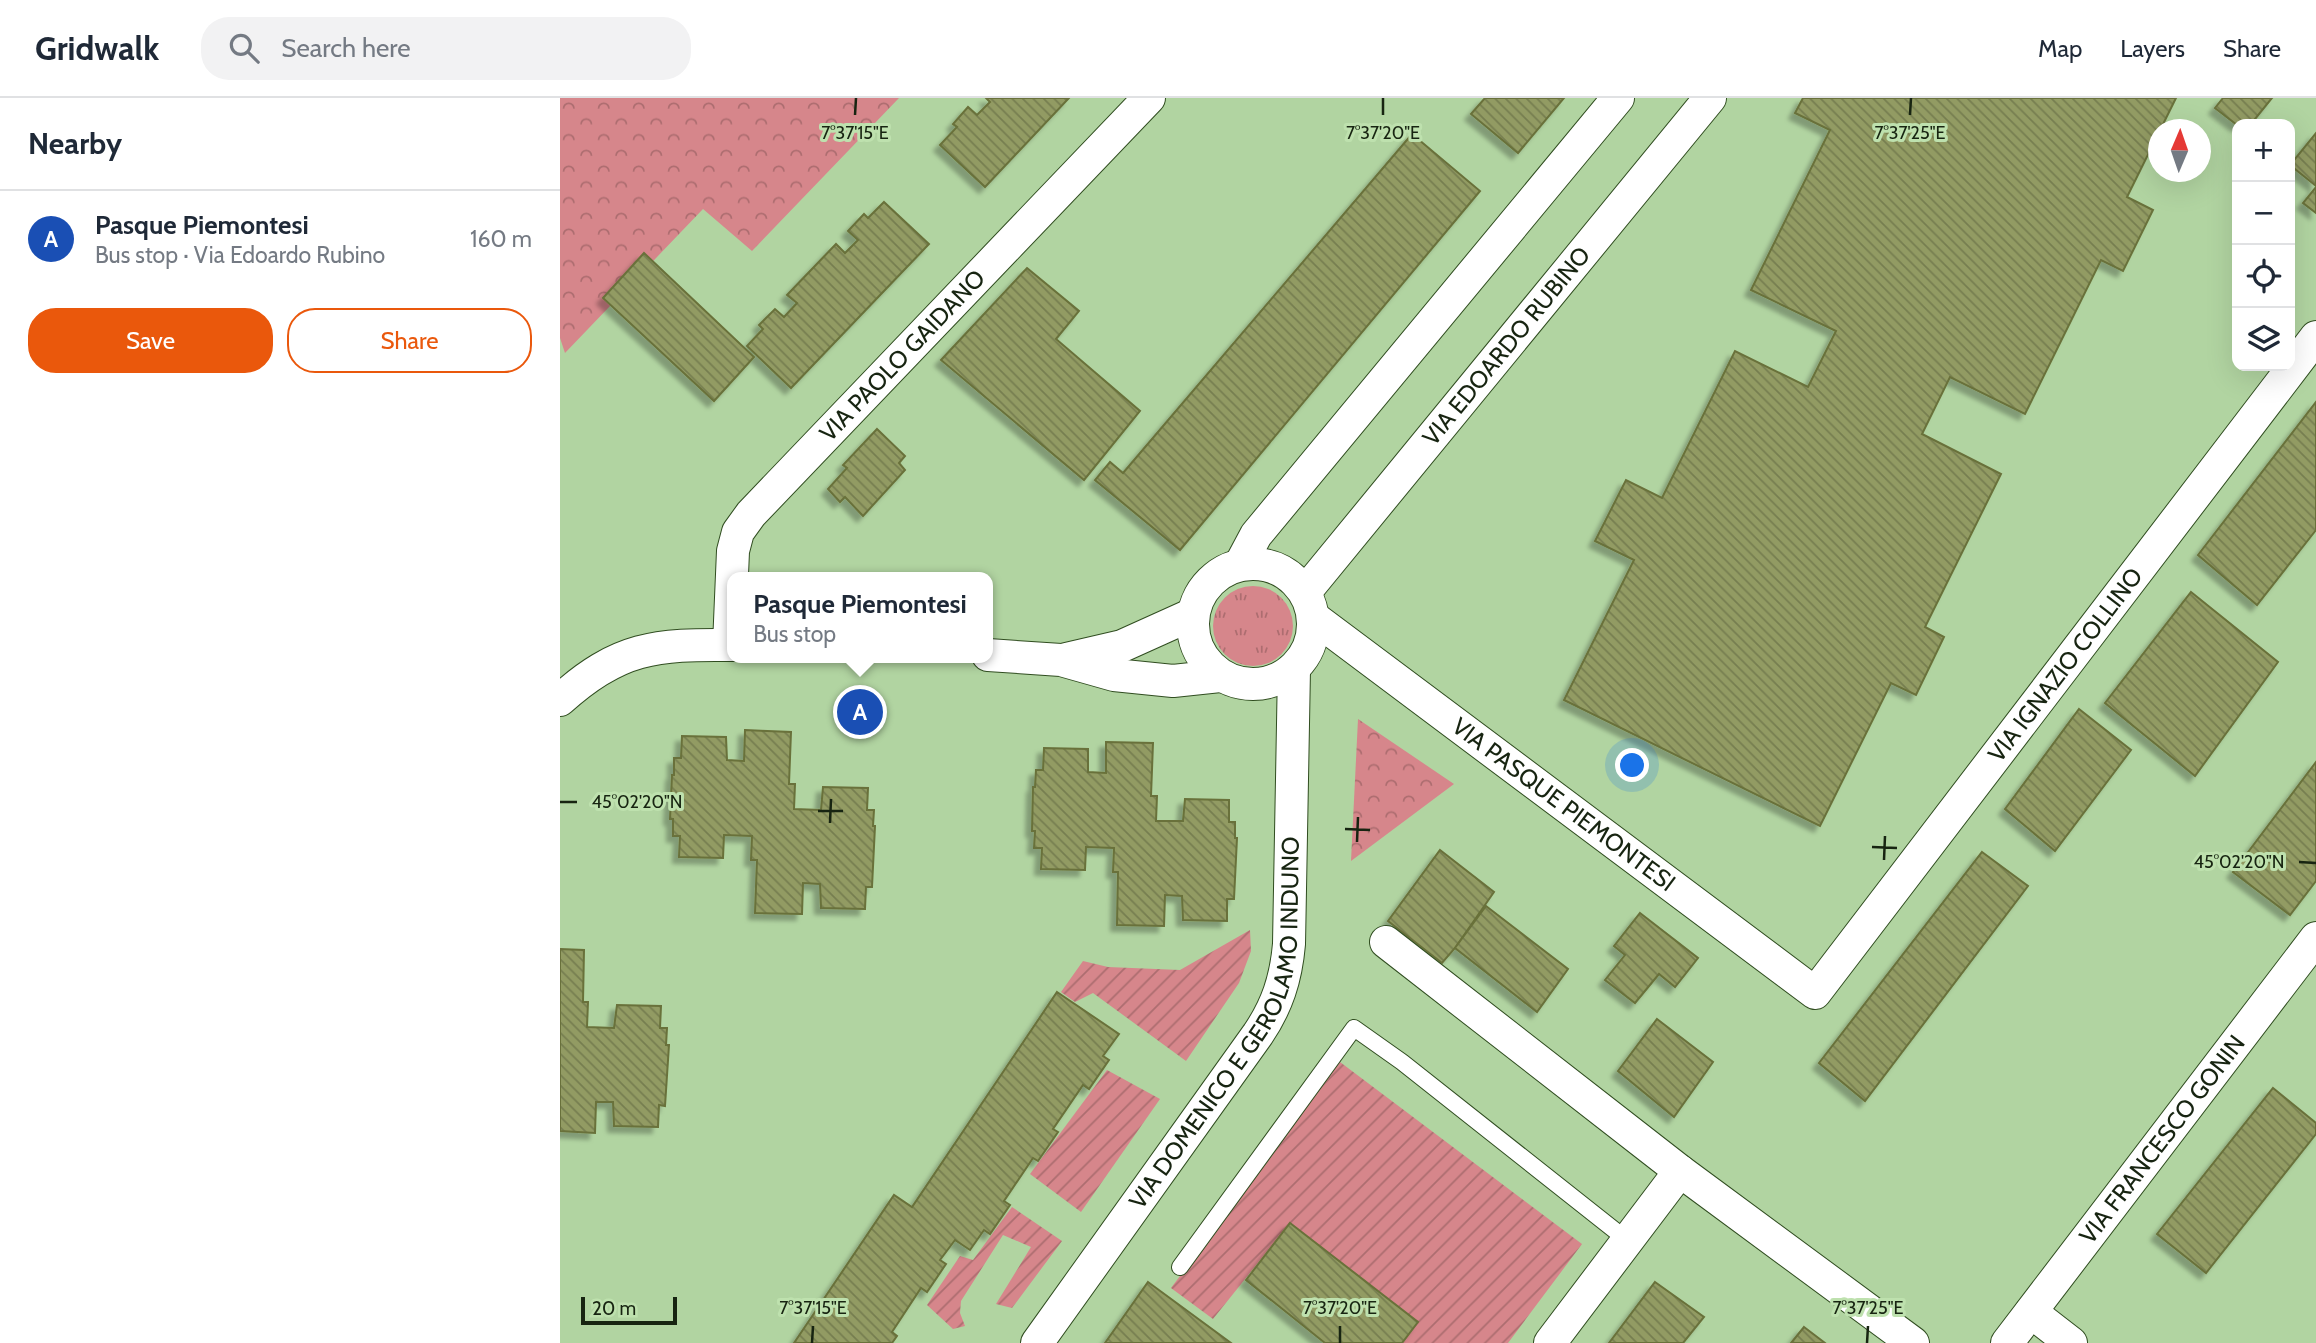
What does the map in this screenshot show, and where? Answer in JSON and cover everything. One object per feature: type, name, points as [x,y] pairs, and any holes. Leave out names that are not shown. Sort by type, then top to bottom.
[{"type":"street","name":"VIA PAOLO GAIDANO","points":[[733,572],[733,551],[738,532],[751,514],[1149,98]]},
{"type":"street","points":[[1240,565],[1256,535],[1618,98]]},
{"type":"street","name":"VIA EDOARDO RUBINO","points":[[1294,669],[1306,654],[1313,636],[1309,604],[1710,98]]},
{"type":"street","name":"VIA IGNAZIO COLLINO","points":[[1815,993],[2316,337]]},
{"type":"street","points":[[1294,669],[1277,680],[1258,685],[1238,683],[1220,676],[1206,664],[1197,649],[1192,631],[1193,614],[1199,597],[1209,582],[1223,571],[1240,565],[1259,564],[1277,568],[1293,579],[1309,604]]},
{"type":"street","name":"VIA PASQUE PIEMONTESI","points":[[1309,604],[1815,993]]},
{"type":"street","points":[[1061,660],[1122,646],[1193,614]]},
{"type":"street","points":[[560,700],[579,682],[606,664],[634,652],[672,646],[727,645]]},
{"type":"street","points":[[993,656],[1061,660],[1114,675],[1173,681],[1220,676]]},
{"type":"street","name":"VIA DOMENICO E GEROLAMO INDUNO","points":[[1037,1343],[1258,1034],[1278,1001],[1289,944],[1294,669]]},
{"type":"street","name":"VIA FRANCESCO GONIN","points":[[2007,1343],[2316,938]]},
{"type":"street","points":[[1386,942],[1680,1171],[1913,1343]]},
{"type":"street","points":[[1550,1343],[1680,1171]]},
{"type":"street","points":[[2031,1312],[2071,1343]]},
{"type":"lane","points":[[1180,1267],[1354,1028],[1402,1062],[1627,1240]]},
{"type":"green space","points":[[560,98],[899,98],[752,251],[703,209],[565,353],[560,338]]},
{"type":"green space","points":[[1253,586],[1268,589],[1281,598],[1290,611],[1293,626],[1290,641],[1281,654],[1268,663],[1253,666],[1238,663],[1225,654],[1216,641],[1213,626],[1216,611],[1225,598],[1238,589]]},
{"type":"green space","points":[[1358,719],[1454,784],[1351,861]]},
{"type":"green space","points":[[1250,930],[1251,951],[1239,983],[1186,1061],[1093,993],[1075,1002],[1061,992],[1083,961],[1108,967],[1180,970]]},
{"type":"green space","points":[[1340,1062],[1582,1244],[1508,1343],[1402,1343],[1418,1322],[1290,1223],[1213,1319],[1171,1288]]},
{"type":"green space","points":[[1107,1070],[1160,1099],[1081,1212],[1030,1174]]},
{"type":"green space","points":[[1012,1207],[1062,1241],[1012,1308],[996,1304],[1031,1247],[1003,1235],[961,1301],[960,1313],[965,1326],[953,1329],[927,1305],[960,1256],[973,1260]]},
{"type":"building","points":[[986,98],[1069,98],[985,187],[940,145],[957,127],[953,124],[968,107],[977,115],[990,102]]},
{"type":"building","points":[[1485,98],[1564,98],[1518,153],[1471,114]]},
{"type":"building","points":[[1803,98],[2176,98],[2166,119],[2148,119],[2148,155],[2127,197],[2153,210],[2123,271],[2101,260],[2025,414],[1950,377],[1922,434],[2001,474],[1925,627],[1944,637],[1916,695],[1891,683],[1820,826],[1564,700],[1634,560],[1595,541],[1626,480],[1662,498],[1735,351],[1808,387],[1836,331],[1751,290],[1830,130],[1795,113]]},
{"type":"building","points":[[2223,98],[2272,98],[2255,119],[2232,119],[2232,121],[2215,108]]},
{"type":"building","points":[[2316,133],[2316,186],[2295,169],[2295,159]]},
{"type":"building","points":[[1412,134],[1480,191],[1180,550],[1095,480],[1110,462],[1123,473]]},
{"type":"building","points":[[2316,187],[2316,213],[2303,203]]},
{"type":"building","points":[[884,202],[929,244],[791,388],[747,346],[763,329],[759,325],[775,309],[784,317],[797,303],[787,295],[836,244],[845,253],[858,240],[848,231],[864,214],[868,218]]},
{"type":"building","points":[[644,253],[754,357],[714,401],[603,298]]},
{"type":"building","points":[[1027,268],[1079,311],[1056,339],[1140,411],[1084,480],[941,360]]},
{"type":"building","points":[[2316,402],[2316,530],[2257,605],[2198,555]]},
{"type":"building","points":[[877,429],[905,456],[899,463],[905,470],[863,516],[845,497],[840,502],[828,489],[847,468],[843,465]]},
{"type":"building","points":[[2191,592],[2278,662],[2195,776],[2105,703]]},
{"type":"building","points":[[2079,709],[2131,750],[2055,851],[2005,809]]},
{"type":"building","points":[[745,730],[791,732],[789,784],[795,784],[794,809],[821,810],[823,787],[868,788],[867,810],[874,810],[875,826],[872,887],[866,887],[865,909],[821,908],[820,884],[803,883],[802,914],[755,913],[757,860],[751,860],[752,836],[724,835],[723,858],[679,857],[680,836],[673,836],[673,819],[670,819],[674,758],[681,758],[682,736],[726,737],[727,760],[744,761]]},
{"type":"building","points":[[1106,742],[1153,743],[1151,796],[1157,796],[1156,821],[1183,821],[1185,799],[1229,800],[1229,822],[1235,822],[1237,838],[1234,899],[1227,899],[1227,921],[1183,920],[1182,896],[1165,895],[1164,926],[1117,925],[1118,872],[1113,872],[1114,848],[1086,847],[1085,870],[1041,869],[1042,848],[1034,848],[1035,831],[1032,831],[1033,787],[1036,770],[1043,770],[1044,748],[1088,749],[1088,772],[1106,773]]},
{"type":"building","points":[[2316,762],[2316,881],[2290,915],[2233,872]]},
{"type":"building","points":[[1440,850],[1494,892],[1442,963],[1388,921]]},
{"type":"building","points":[[1982,852],[2028,886],[1865,1101],[1819,1063]]},
{"type":"building","points":[[1486,906],[1568,969],[1537,1012],[1455,948]]},
{"type":"building","points":[[1640,913],[1698,958],[1675,987],[1659,974],[1635,1003],[1605,980],[1625,955],[1614,946]]},
{"type":"building","points":[[560,949],[584,950],[583,1002],[588,1002],[587,1027],[614,1028],[617,1005],[661,1006],[660,1028],[667,1028],[666,1045],[669,1045],[665,1106],[659,1105],[658,1127],[614,1126],[613,1102],[596,1102],[595,1133],[560,1131]]},
{"type":"building","points":[[1057,992],[1119,1034],[1103,1056],[1109,1060],[1089,1089],[1083,1085],[1053,1129],[1058,1132],[1038,1161],[1033,1158],[1004,1201],[1010,1205],[990,1234],[984,1230],[970,1250],[955,1240],[940,1260],[946,1264],[927,1292],[921,1288],[892,1332],[897,1336],[892,1343],[794,1343],[894,1195],[912,1207]]},
{"type":"building","points":[[1657,1019],[1713,1062],[1674,1117],[1618,1071]]},
{"type":"building","points":[[2273,1088],[2316,1123],[2316,1134],[2206,1273],[2157,1234]]},
{"type":"building","points":[[1290,1223],[1418,1322],[1402,1343],[1325,1343],[1246,1280]]},
{"type":"building","points":[[1148,1282],[1231,1343],[1105,1343]]},
{"type":"building","points":[[1655,1282],[1704,1317],[1683,1343],[1609,1343]]},
{"type":"building","points":[[1804,1327],[1825,1343],[1791,1343]]},
{"type":"place","name":"Pasque Piemontesi","points":[[860,712]]}]
